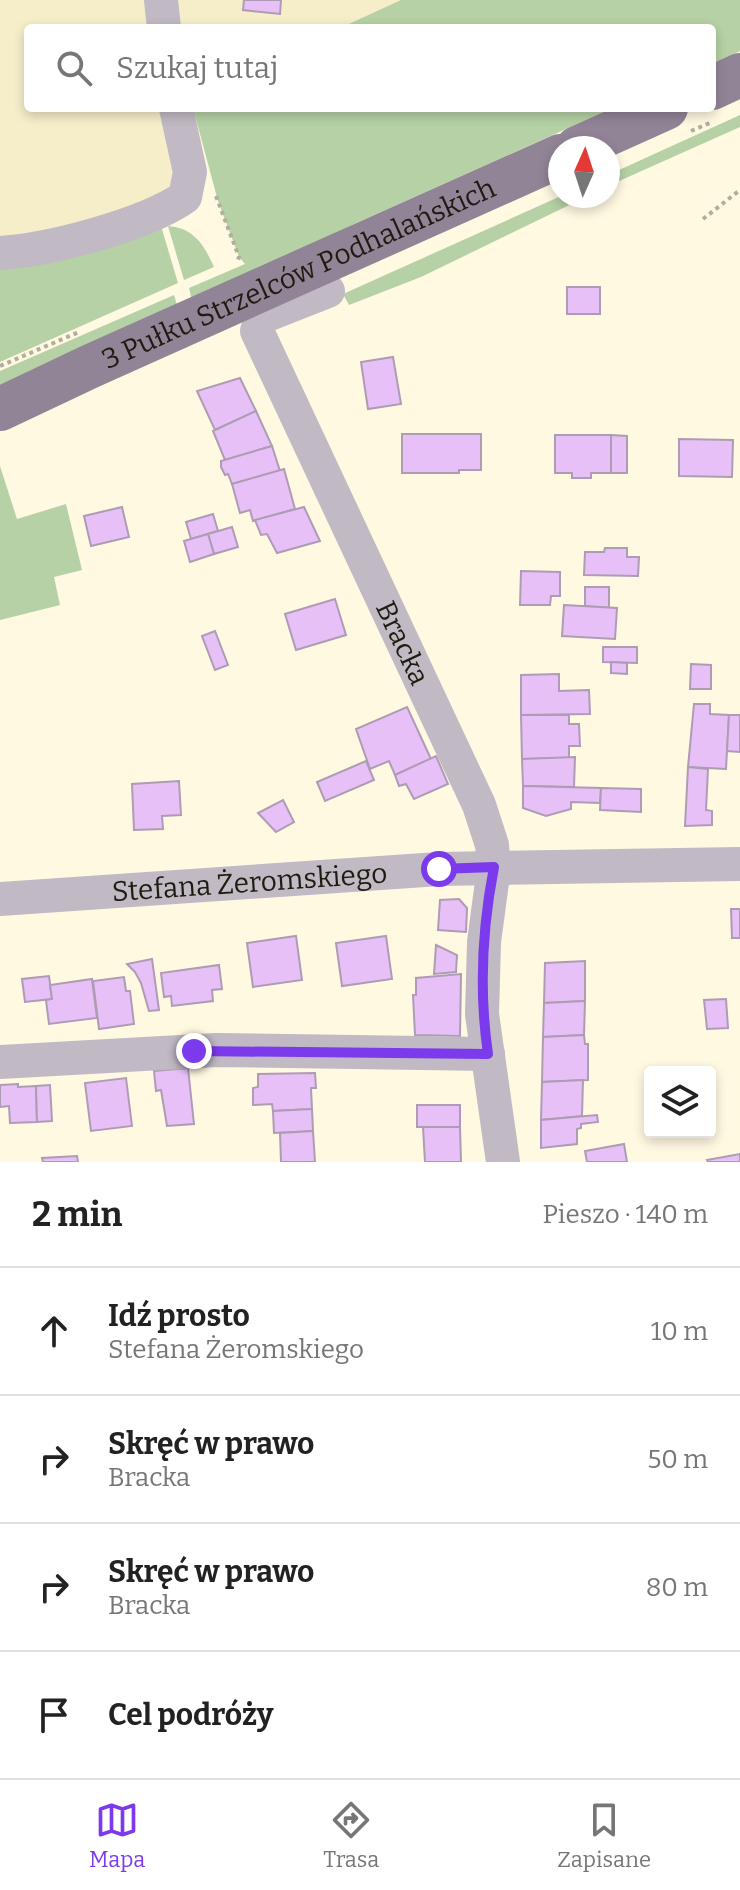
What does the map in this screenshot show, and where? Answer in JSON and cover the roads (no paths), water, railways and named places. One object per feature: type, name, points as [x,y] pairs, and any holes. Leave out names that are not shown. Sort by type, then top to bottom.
[{"type":"main road","points":[[716,86],[740,75]]},
{"type":"main road","points":[[604,136],[657,112]]},
{"type":"main road","name":"3 Pułku Strzelców Podhalańskich","points":[[0,409],[548,161]]},
{"type":"main road","name":"3 Pułku Strzelców Podhalańskich","points":[[0,429],[39,392]]},
{"type":"street","points":[[161,0],[164,24]]},
{"type":"street","points":[[0,253],[32,251],[78,239],[160,212],[185,197],[190,172],[177,112]]},
{"type":"street","name":"Bracka","points":[[328,291],[262,317],[257,331],[479,805],[492,845],[494,867],[484,942],[482,997],[503,1162]]},
{"type":"street","name":"Stefana Żeromskiego","points":[[0,899],[494,867],[740,864]]},
{"type":"street","points":[[0,1062],[216,1050],[488,1054]]}]
